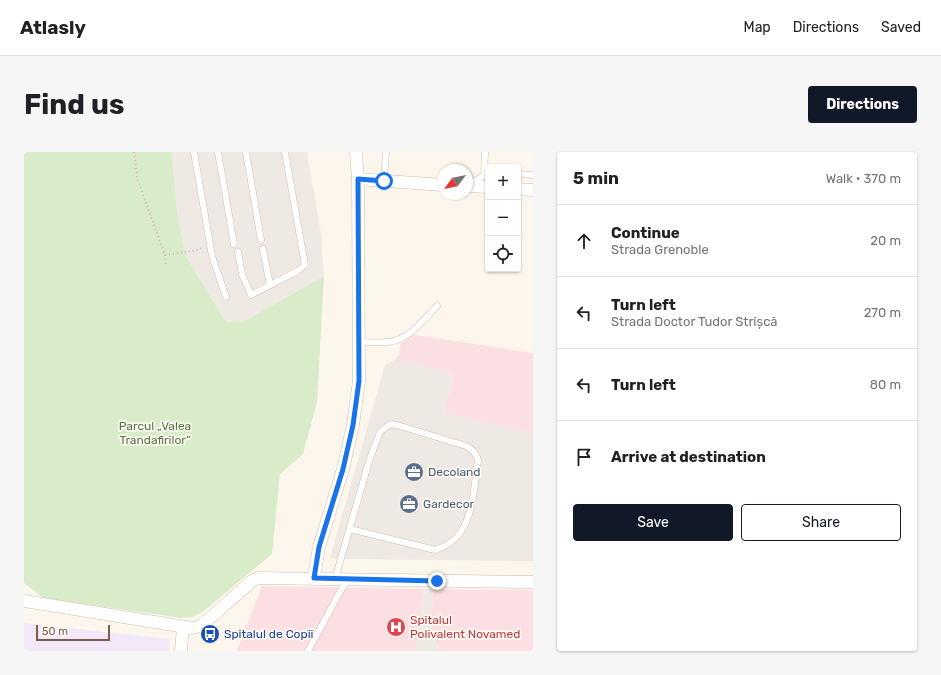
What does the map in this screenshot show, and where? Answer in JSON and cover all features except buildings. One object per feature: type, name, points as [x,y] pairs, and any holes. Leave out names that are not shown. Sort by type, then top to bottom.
[{"type":"street","points":[[314,578],[319,547],[343,469],[353,425],[359,381],[358,179],[356,152]]},
{"type":"street","points":[[358,179],[437,185]]},
{"type":"street","points":[[473,186],[485,187]]},
{"type":"street","points":[[521,189],[533,190]]},
{"type":"street","points":[[24,601],[192,628],[201,626],[252,581],[258,578],[533,582]]},
{"type":"street","points":[[181,651],[183,627]]},
{"type":"lane","points":[[194,152],[212,256],[226,297]]},
{"type":"lane","points":[[218,152],[234,244]]},
{"type":"lane","points":[[246,152],[261,240]]},
{"type":"lane","points":[[238,252],[242,274],[251,295],[299,270],[305,264],[285,152]]},
{"type":"lane","points":[[384,181],[386,152]]},
{"type":"lane","points":[[485,152],[486,164]]},
{"type":"lane","points":[[521,174],[533,175]]},
{"type":"lane","points":[[473,182],[485,176]]},
{"type":"lane","points":[[263,249],[270,286]]},
{"type":"lane","points":[[360,342],[388,342],[395,340],[414,330],[437,306]]},
{"type":"lane","points":[[308,651],[341,579],[350,529],[370,458],[380,432],[390,424],[397,425],[466,446],[477,455],[478,460],[470,513],[467,522],[463,530],[444,548],[434,550],[350,529]]},
{"type":"path","points":[[134,152],[138,180],[165,255],[166,266]]},
{"type":"path","points":[[165,255],[198,250]]},
{"type":"shaded area","points":[[172,152],[307,152],[321,234],[324,276],[245,321],[226,322],[186,257],[177,214]]},
{"type":"shaded area","points":[[402,333],[533,353],[533,434],[450,414],[444,411],[454,377],[451,373],[396,359],[399,355]]},
{"type":"shaded area","points":[[396,359],[451,373],[454,377],[444,411],[450,414],[533,434],[533,561],[330,558],[385,365]]},
{"type":"shaded area","points":[[262,586],[423,589],[416,651],[237,651]]},
{"type":"shaded area","points":[[423,589],[433,589],[431,631],[439,650],[436,651],[416,651]]},
{"type":"shaded area","points":[[433,589],[533,590],[533,651],[436,651],[439,649],[431,631]]},
{"type":"shaded area","points":[[24,623],[170,639],[169,651],[24,651]]},
{"type":"green space","name":"Parcul „Valea Trandafirilor”","points":[[24,152],[172,152],[177,214],[186,257],[226,322],[245,321],[324,276],[317,402],[303,454],[280,474],[272,554],[205,610],[193,617],[182,618],[43,598],[24,583]]},
{"type":"place","name":"Decoland","points":[[414,472]]},
{"type":"place","name":"Gardecor","points":[[409,504]]},
{"type":"place","name":"Spitalul Polivalent Novamed","points":[[396,627]]},
{"type":"place","name":"Spitalul de Copii","points":[[210,634]]},
{"type":"route","points":[[384,181],[358,179],[359,381],[353,425],[343,469],[319,547],[314,578],[437,581]]}]
